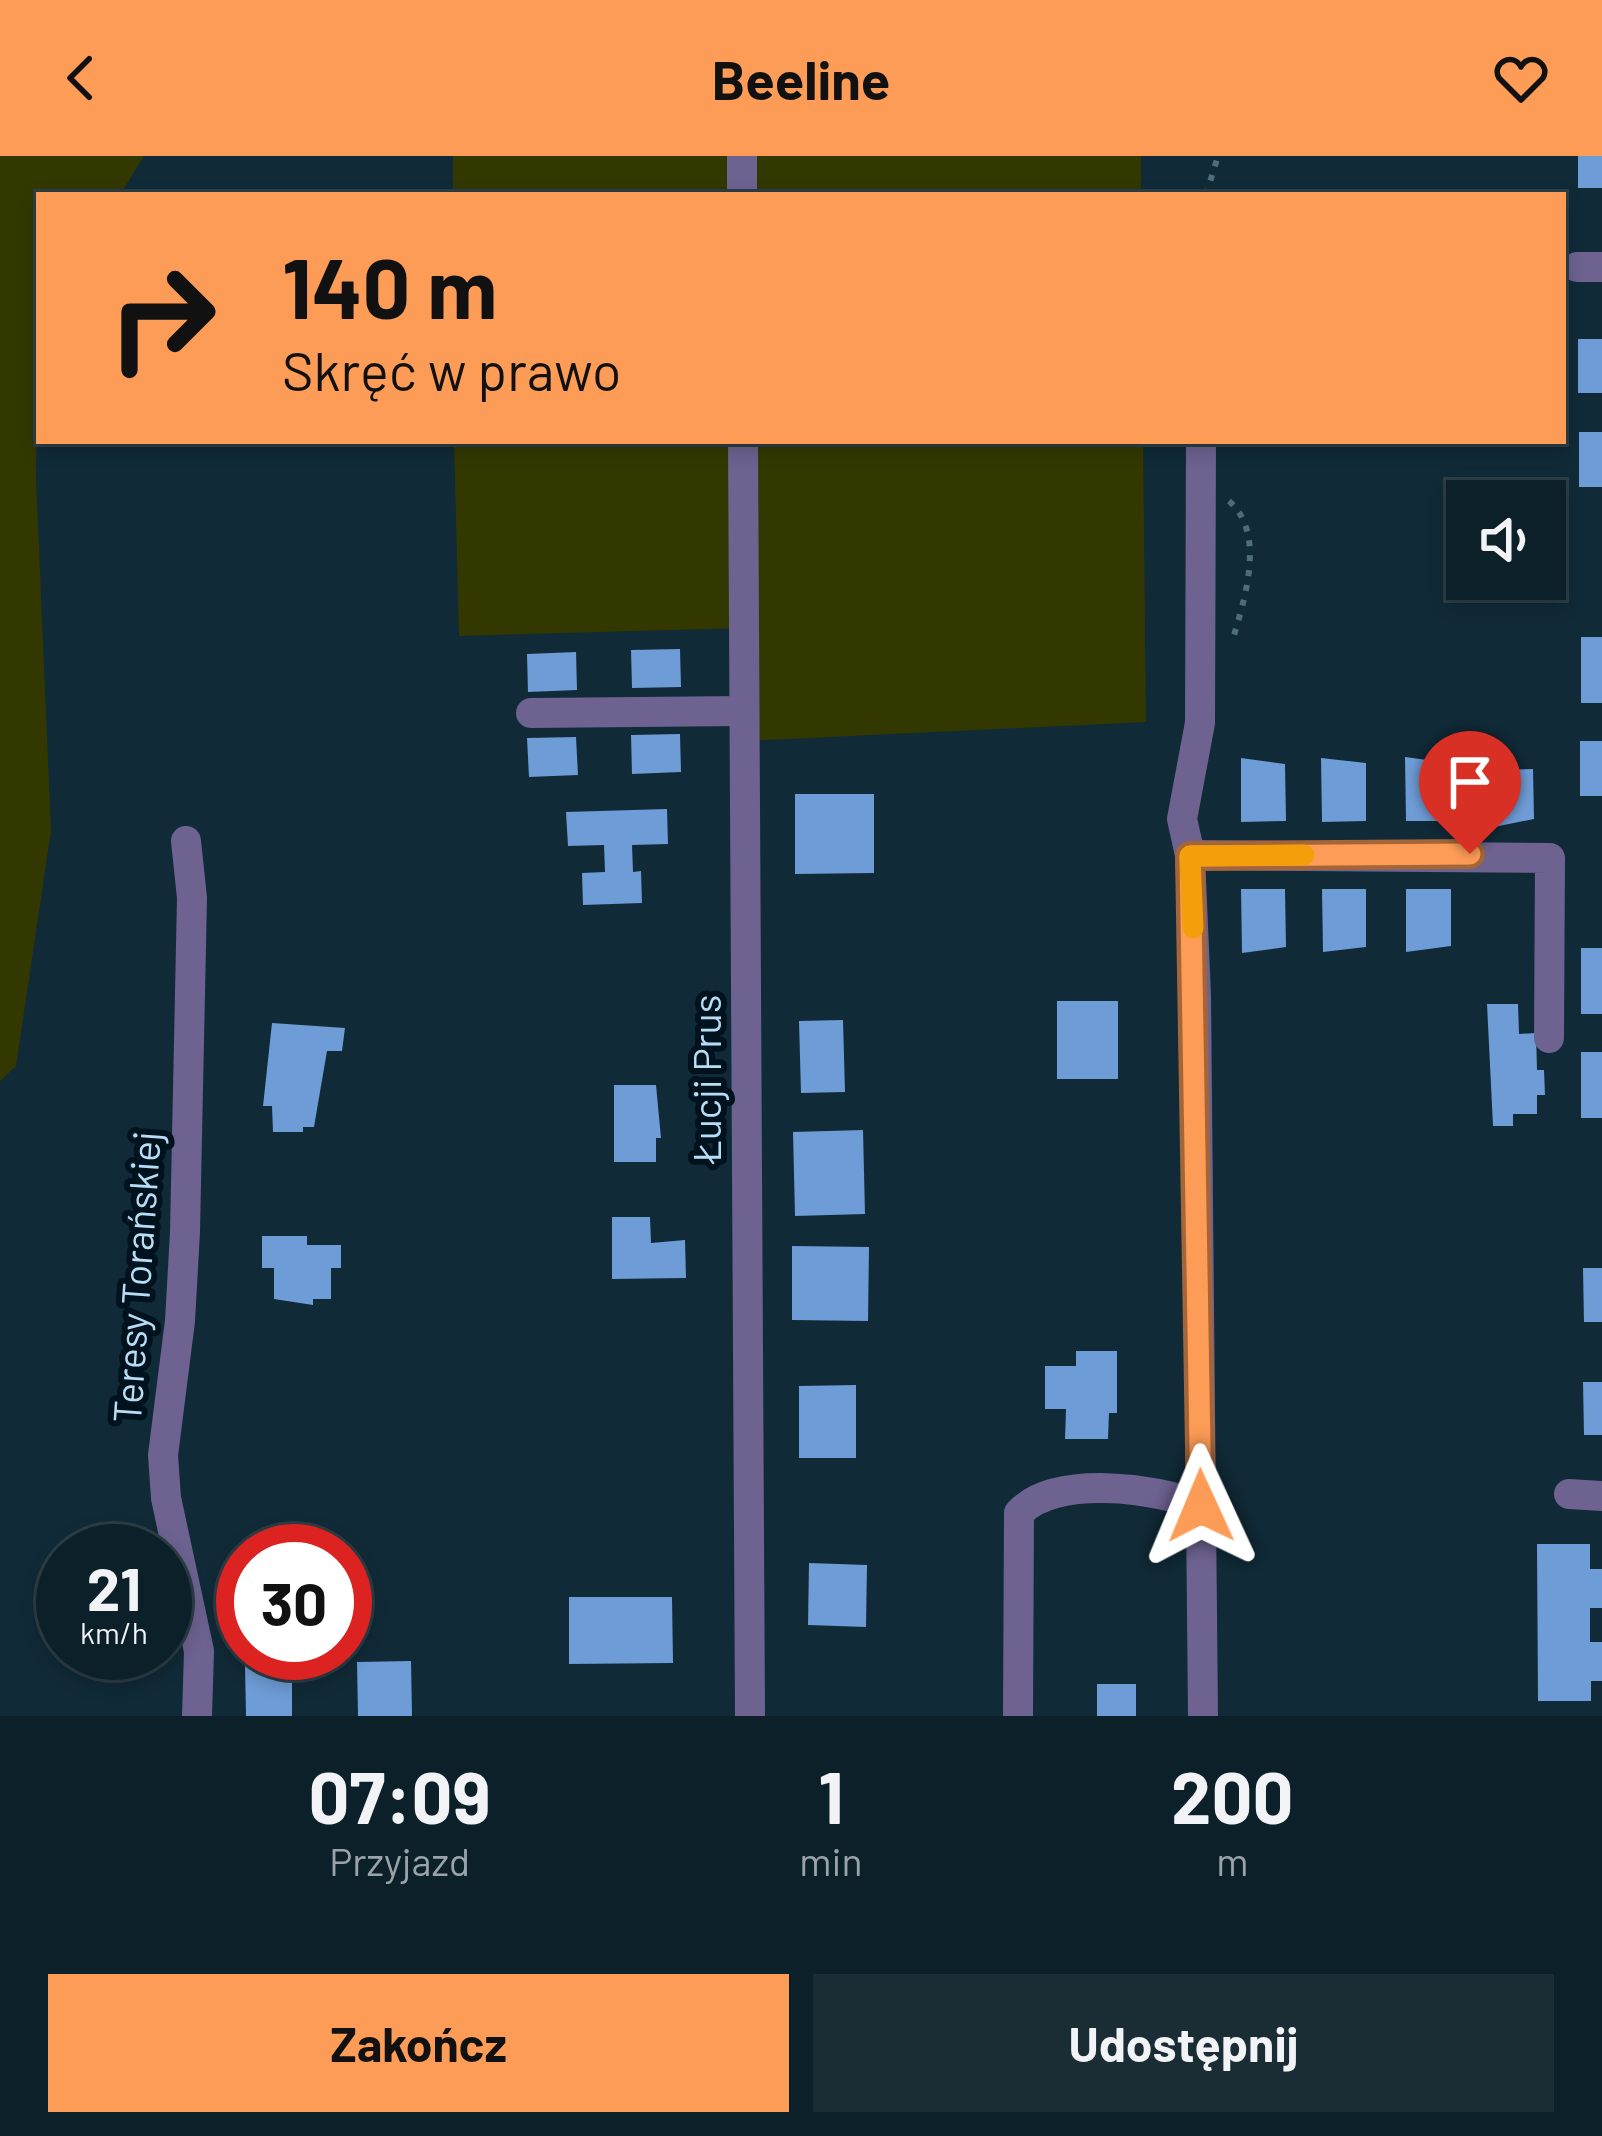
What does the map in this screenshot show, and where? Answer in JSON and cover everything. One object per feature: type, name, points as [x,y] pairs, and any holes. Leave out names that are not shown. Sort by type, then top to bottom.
[{"type":"street","points":[[742,156],[742,192]]},
{"type":"street","name":"Łucji Prus","points":[[743,444],[750,1716]]},
{"type":"street","points":[[1201,444],[1199,723],[1184,784],[1182,819],[1190,856],[1203,1716]]},
{"type":"street","points":[[531,713],[744,711]]},
{"type":"street","name":"Teresy Torańskiej","points":[[186,841],[192,898],[185,1232],[163,1454],[166,1498],[199,1651],[197,1716]]},
{"type":"street","points":[[1190,856],[1550,858],[1550,1038]]},
{"type":"street","points":[[1018,1716],[1019,1513],[1044,1494],[1064,1491],[1150,1491],[1201,1506]]},
{"type":"street","points":[[1570,1494],[1602,1496]]},
{"type":"path","points":[[1207,192],[1218,156]]},
{"type":"green space","points":[[0,156],[144,156],[122,192],[36,192],[36,478],[51,831],[16,1066],[0,1081]]},
{"type":"green space","points":[[453,156],[1141,156],[1141,192],[453,192]]},
{"type":"green space","points":[[454,444],[1143,444],[1146,722],[744,741],[743,628],[459,636]]},
{"type":"building","points":[[1578,156],[1602,156],[1602,188],[1578,188]]},
{"type":"building","points":[[1578,339],[1602,339],[1602,393],[1578,393]]},
{"type":"building","points":[[1579,432],[1602,432],[1602,487],[1579,487]]},
{"type":"building","points":[[1581,637],[1602,637],[1602,703],[1581,703]]},
{"type":"building","points":[[680,649],[681,687],[632,688],[631,650]]},
{"type":"building","points":[[576,652],[577,690],[528,692],[527,654]]},
{"type":"building","points":[[680,734],[681,772],[632,774],[631,735]]},
{"type":"building","points":[[576,737],[578,775],[529,777],[527,738]]},
{"type":"building","points":[[1580,741],[1602,741],[1602,796],[1580,796]]},
{"type":"building","points":[[1405,757],[1450,763],[1450,821],[1406,821]]},
{"type":"building","points":[[1241,758],[1285,764],[1286,821],[1241,822]]},
{"type":"building","points":[[1321,758],[1366,763],[1366,821],[1322,822]]},
{"type":"building","points":[[1533,769],[1534,819],[1494,827],[1493,770]]},
{"type":"building","points":[[795,794],[874,794],[874,873],[795,874]]},
{"type":"building","points":[[667,809],[668,844],[632,845],[633,872],[641,871],[642,903],[583,905],[582,873],[605,872],[604,845],[568,846],[566,812]]},
{"type":"building","points":[[1241,889],[1285,889],[1286,947],[1242,953]]},
{"type":"building","points":[[1322,889],[1366,889],[1366,947],[1323,952]]},
{"type":"building","points":[[1406,889],[1451,889],[1451,946],[1406,952]]},
{"type":"building","points":[[1581,948],[1602,948],[1602,1014],[1581,1014]]},
{"type":"building","points":[[1057,1001],[1118,1001],[1118,1079],[1057,1079]]},
{"type":"building","points":[[1487,1004],[1518,1004],[1519,1034],[1536,1033],[1537,1070],[1544,1070],[1545,1095],[1537,1095],[1537,1114],[1513,1114],[1513,1126],[1493,1126]]},
{"type":"building","points":[[843,1020],[845,1092],[801,1093],[799,1021]]},
{"type":"building","points":[[272,1023],[345,1028],[342,1051],[327,1051],[314,1127],[303,1127],[303,1132],[273,1132],[272,1106],[263,1106]]},
{"type":"building","points":[[1581,1052],[1602,1052],[1602,1118],[1581,1118]]},
{"type":"building","points":[[614,1085],[656,1085],[661,1138],[656,1138],[656,1162],[614,1162]]},
{"type":"building","points":[[863,1130],[865,1214],[795,1216],[793,1132]]},
{"type":"building","points":[[612,1217],[650,1217],[651,1243],[685,1240],[686,1278],[612,1279]]},
{"type":"building","points":[[262,1236],[307,1236],[307,1245],[341,1245],[341,1268],[331,1268],[331,1299],[313,1299],[313,1305],[274,1299],[274,1268],[262,1268]]},
{"type":"building","points":[[792,1246],[869,1247],[868,1321],[792,1320]]},
{"type":"building","points":[[1583,1268],[1602,1268],[1602,1322],[1584,1322]]},
{"type":"building","points":[[1076,1351],[1117,1351],[1117,1413],[1109,1413],[1108,1439],[1065,1439],[1066,1409],[1045,1409],[1045,1366],[1076,1366]]},
{"type":"building","points":[[1583,1382],[1602,1382],[1602,1435],[1584,1435]]},
{"type":"building","points":[[856,1385],[856,1458],[799,1458],[799,1386]]},
{"type":"building","points":[[1537,1544],[1590,1544],[1590,1569],[1602,1569],[1602,1608],[1590,1608],[1590,1642],[1602,1642],[1602,1681],[1591,1681],[1591,1701],[1538,1701]]},
{"type":"building","points":[[809,1563],[867,1565],[866,1627],[808,1625]]},
{"type":"building","points":[[569,1597],[672,1597],[673,1663],[569,1664]]},
{"type":"building","points":[[411,1661],[412,1716],[358,1716],[357,1680],[372,1680],[372,1662]]},
{"type":"building","points":[[245,1680],[292,1680],[292,1716],[246,1716]]},
{"type":"building","points":[[1097,1684],[1136,1684],[1136,1716],[1097,1716]]},
{"type":"slow traffic","points":[[1193,928],[1190,856],[1304,855]]},
{"type":"route","points":[[1201,1506],[1196,996],[1190,856],[1470,854]]}]
